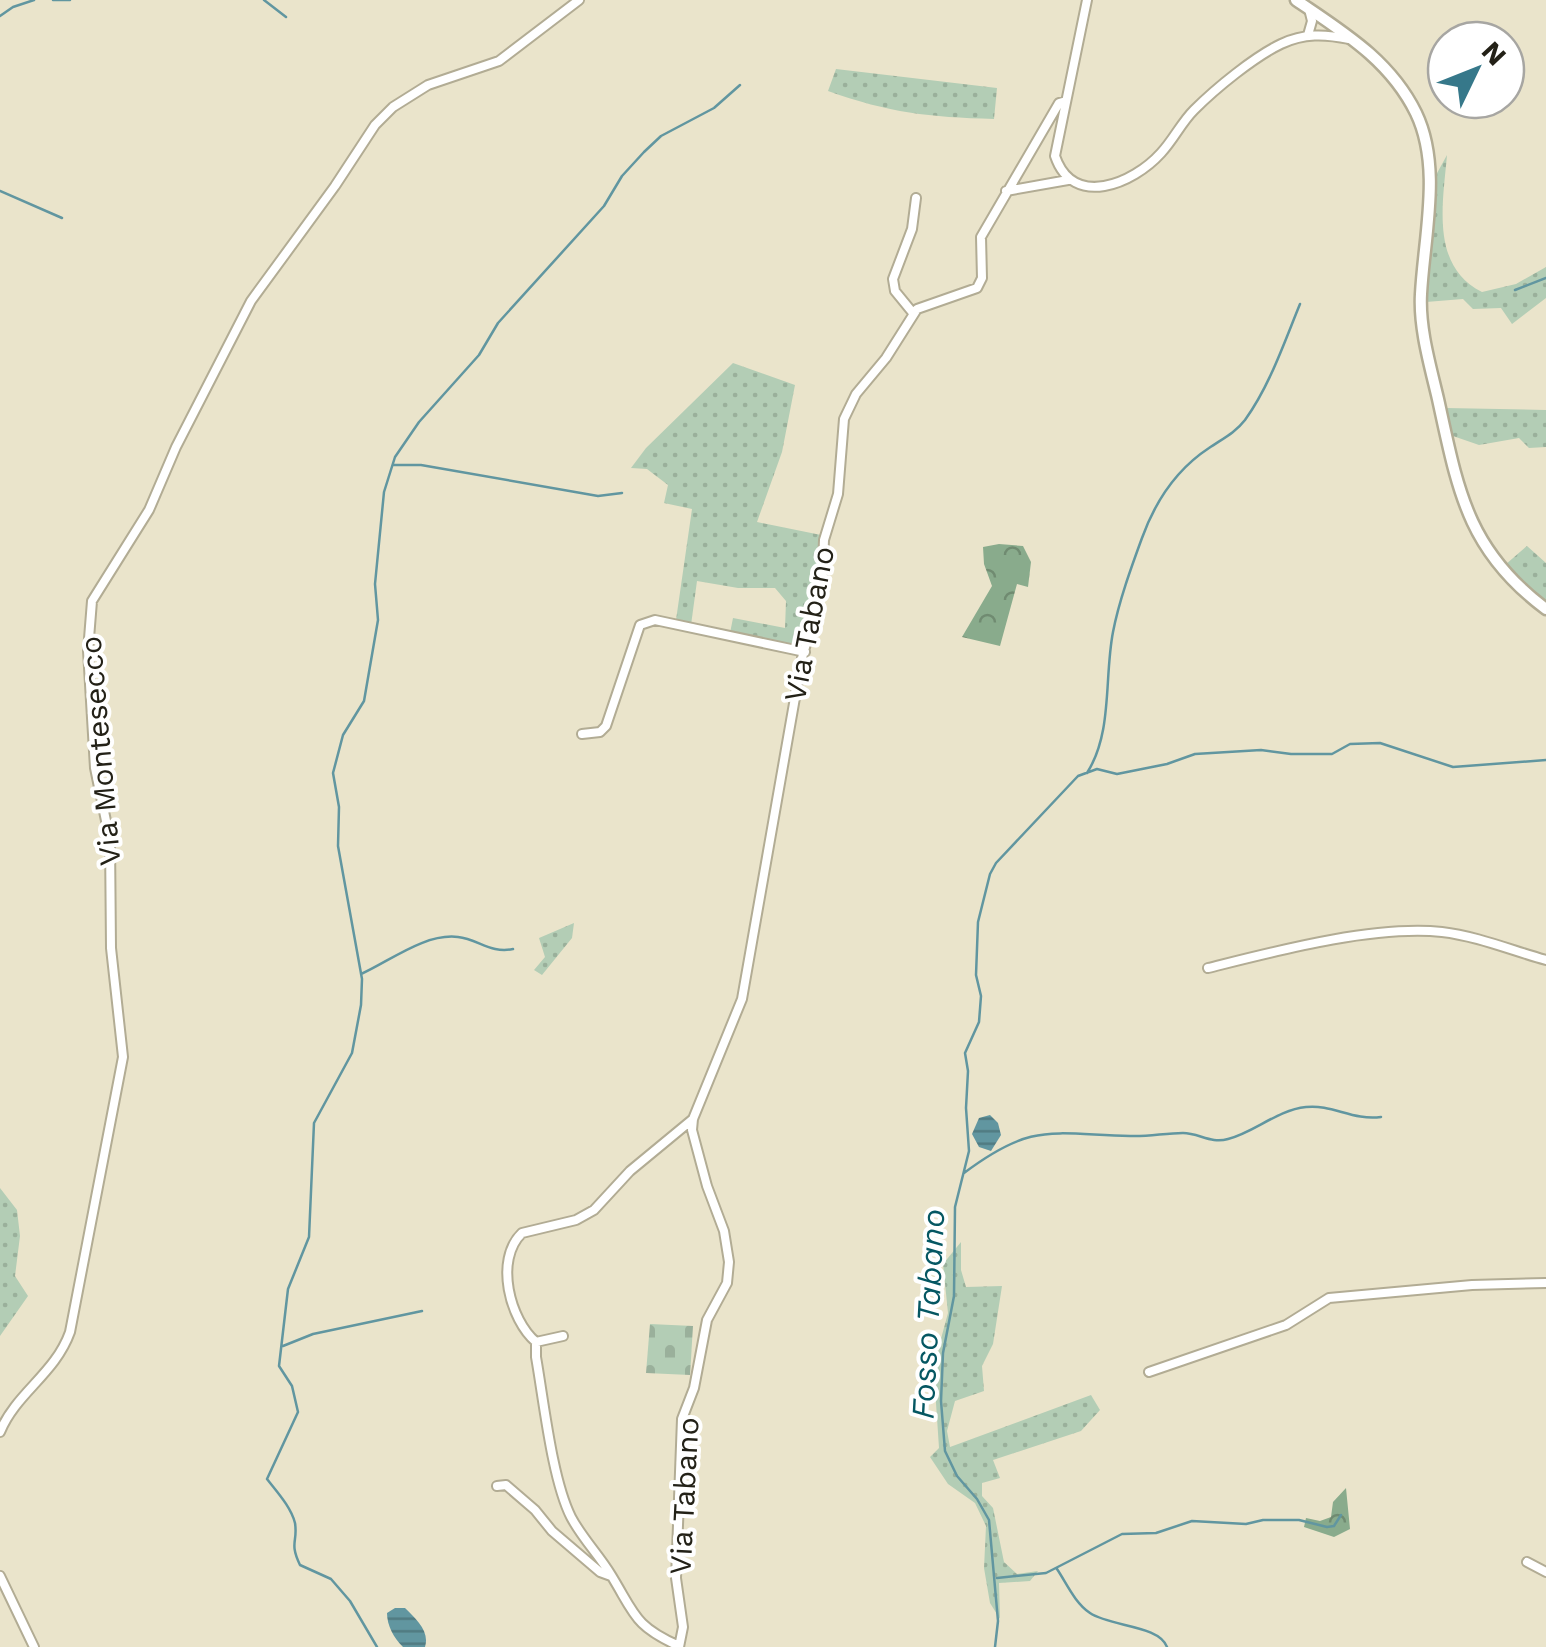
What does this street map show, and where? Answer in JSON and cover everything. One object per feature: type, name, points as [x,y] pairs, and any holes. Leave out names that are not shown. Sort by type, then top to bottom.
[{"type":"main road","points":[[1296,0],[1388,69],[1406,94],[1426,143],[1428,200],[1420,299],[1457,485],[1486,550],[1507,576],[1546,609]]},
{"type":"street","name":"Via Montesecco","points":[[0,1432],[8,1416],[64,1349],[70,1332],[123,1056],[110,948],[110,840],[95,768],[88,651],[92,601],[149,510],[176,447],[251,301],[374,125],[393,107],[428,86],[499,61],[579,0]]},
{"type":"street","points":[[1087,0],[1055,156],[1068,180],[1094,188],[1148,166],[1196,108],[1262,55],[1328,22]]},
{"type":"street","points":[[1310,10],[1312,33]]},
{"type":"street","points":[[1312,33],[1352,39]]},
{"type":"street","points":[[916,198],[912,229],[894,280],[896,291],[913,313],[927,303],[976,288],[982,278],[981,237],[1059,102],[1066,101]]},
{"type":"street","points":[[1006,191],[1068,180]]},
{"type":"street","name":"Via Tabano","points":[[692,1118],[630,1170],[594,1210],[576,1220],[538,1227],[517,1237],[508,1268],[514,1309],[523,1330],[536,1342],[536,1357],[557,1442],[562,1493],[572,1518],[612,1576],[634,1618],[679,1646],[683,1627],[676,1578],[682,1419],[694,1388],[707,1320],[727,1283],[729,1262],[692,1118],[742,999],[805,652],[822,587],[824,540],[838,494],[844,419],[856,394],[886,358],[913,313]]},
{"type":"street","points":[[582,734],[600,732],[606,726],[640,625],[645,622],[655,620],[805,652]]},
{"type":"street","points":[[1208,968],[1296,948],[1400,932],[1444,932],[1546,960]]},
{"type":"street","points":[[1148,1372],[1286,1325],[1329,1298],[1546,1283]]},
{"type":"street","points":[[536,1342],[563,1336]]},
{"type":"street","points":[[497,1486],[506,1485],[605,1576],[612,1576]]},
{"type":"street","points":[[1526,1562],[1546,1572]]},
{"type":"street","points":[[0,1576],[34,1647]]},
{"type":"green space","points":[[836,69],[997,88],[994,119],[909,112],[850,98],[828,91]]},
{"type":"green space","points":[[1447,155],[1444,232],[1447,250],[1465,281],[1482,292],[1516,284],[1546,267],[1546,298],[1512,324],[1501,308],[1473,309],[1463,299],[1426,302],[1436,175]]},
{"type":"green space","points":[[733,363],[795,385],[782,452],[757,522],[821,535],[819,591],[804,646],[730,633],[733,618],[785,628],[786,601],[775,588],[738,588],[697,581],[691,625],[676,620],[692,509],[664,503],[668,485],[647,469],[631,468],[646,448]]},
{"type":"green space","points":[[1446,408],[1546,410],[1546,447],[1529,448],[1519,438],[1479,445],[1453,436]]},
{"type":"green space","points":[[1023,546],[1031,562],[1028,587],[1017,584],[1000,646],[962,637],[992,586],[983,547]]},
{"type":"green space","points":[[1527,546],[1546,563],[1546,603],[1505,565]]},
{"type":"green space","points":[[574,923],[572,938],[542,975],[534,970],[545,957],[539,938]]},
{"type":"green space","points":[[0,1188],[17,1210],[20,1236],[15,1276],[28,1296],[0,1336]]},
{"type":"green space","points":[[961,1242],[961,1270],[966,1287],[1002,1286],[993,1344],[982,1366],[984,1391],[955,1401],[947,1431],[950,1447],[1091,1395],[1100,1410],[1081,1431],[993,1460],[1000,1478],[982,1483],[982,1496],[993,1508],[1004,1562],[1017,1574],[1038,1571],[1030,1581],[999,1583],[1000,1619],[990,1603],[984,1568],[986,1526],[975,1503],[948,1484],[930,1457],[939,1448],[935,1388],[939,1346],[948,1313],[943,1264]]},
{"type":"green space","points":[[650,1324],[693,1326],[690,1375],[646,1373]]},
{"type":"green space","points":[[1346,1488],[1350,1529],[1334,1537],[1304,1527],[1306,1518],[1320,1521],[1331,1517],[1333,1502]]},
{"type":"water","points":[[990,1115],[998,1123],[1001,1135],[991,1151],[979,1147],[972,1134],[979,1118]]},
{"type":"water","points":[[405,1608],[417,1621],[426,1636],[425,1647],[403,1647],[397,1640],[387,1613]]},
{"type":"waterway","points":[[0,16],[34,0]]},
{"type":"waterway","points":[[53,0],[70,0]]},
{"type":"waterway","points":[[264,0],[286,17]]},
{"type":"waterway","points":[[377,1647],[350,1601],[331,1579],[300,1565],[294,1547],[293,1517],[267,1479],[298,1412],[292,1386],[279,1366],[288,1289],[309,1237],[314,1123],[352,1053],[361,1005],[362,979],[338,846],[339,807],[333,773],[343,735],[364,701],[378,620],[375,584],[384,492],[395,457],[419,422],[479,355],[498,323],[604,206],[622,176],[661,136],[714,108],[740,85]]},
{"type":"waterway","points":[[0,191],[62,218]]},
{"type":"waterway","points":[[1515,290],[1546,278]]},
{"type":"waterway","points":[[1087,773],[1101,740],[1116,620],[1147,525],[1177,476],[1245,420],[1269,378],[1300,304]]},
{"type":"waterway","points":[[393,465],[421,465],[598,496],[622,493]]},
{"type":"waterway","name":"Fosso Tabano","points":[[995,1647],[998,1621],[989,1520],[957,1476],[945,1451],[941,1401],[943,1353],[954,1296],[955,1207],[969,1151],[965,1053],[979,1022],[978,922],[996,863],[1078,776],[1097,769],[1117,774],[1195,754],[1261,750],[1332,754],[1350,744],[1380,743],[1453,767],[1546,760]]},
{"type":"waterway","points":[[361,974],[433,939],[458,937],[498,950],[513,949]]},
{"type":"waterway","points":[[964,1173],[1007,1145],[1042,1135],[1183,1133],[1222,1140],[1285,1112],[1306,1107],[1381,1117]]},
{"type":"waterway","points":[[283,1346],[313,1334],[422,1311]]},
{"type":"waterway","points":[[997,1578],[1046,1573],[1122,1534],[1156,1533],[1192,1521],[1246,1524],[1299,1520],[1327,1527],[1334,1526],[1341,1515]]},
{"type":"waterway","points":[[1057,1569],[1090,1613],[1155,1634],[1167,1647]]}]
